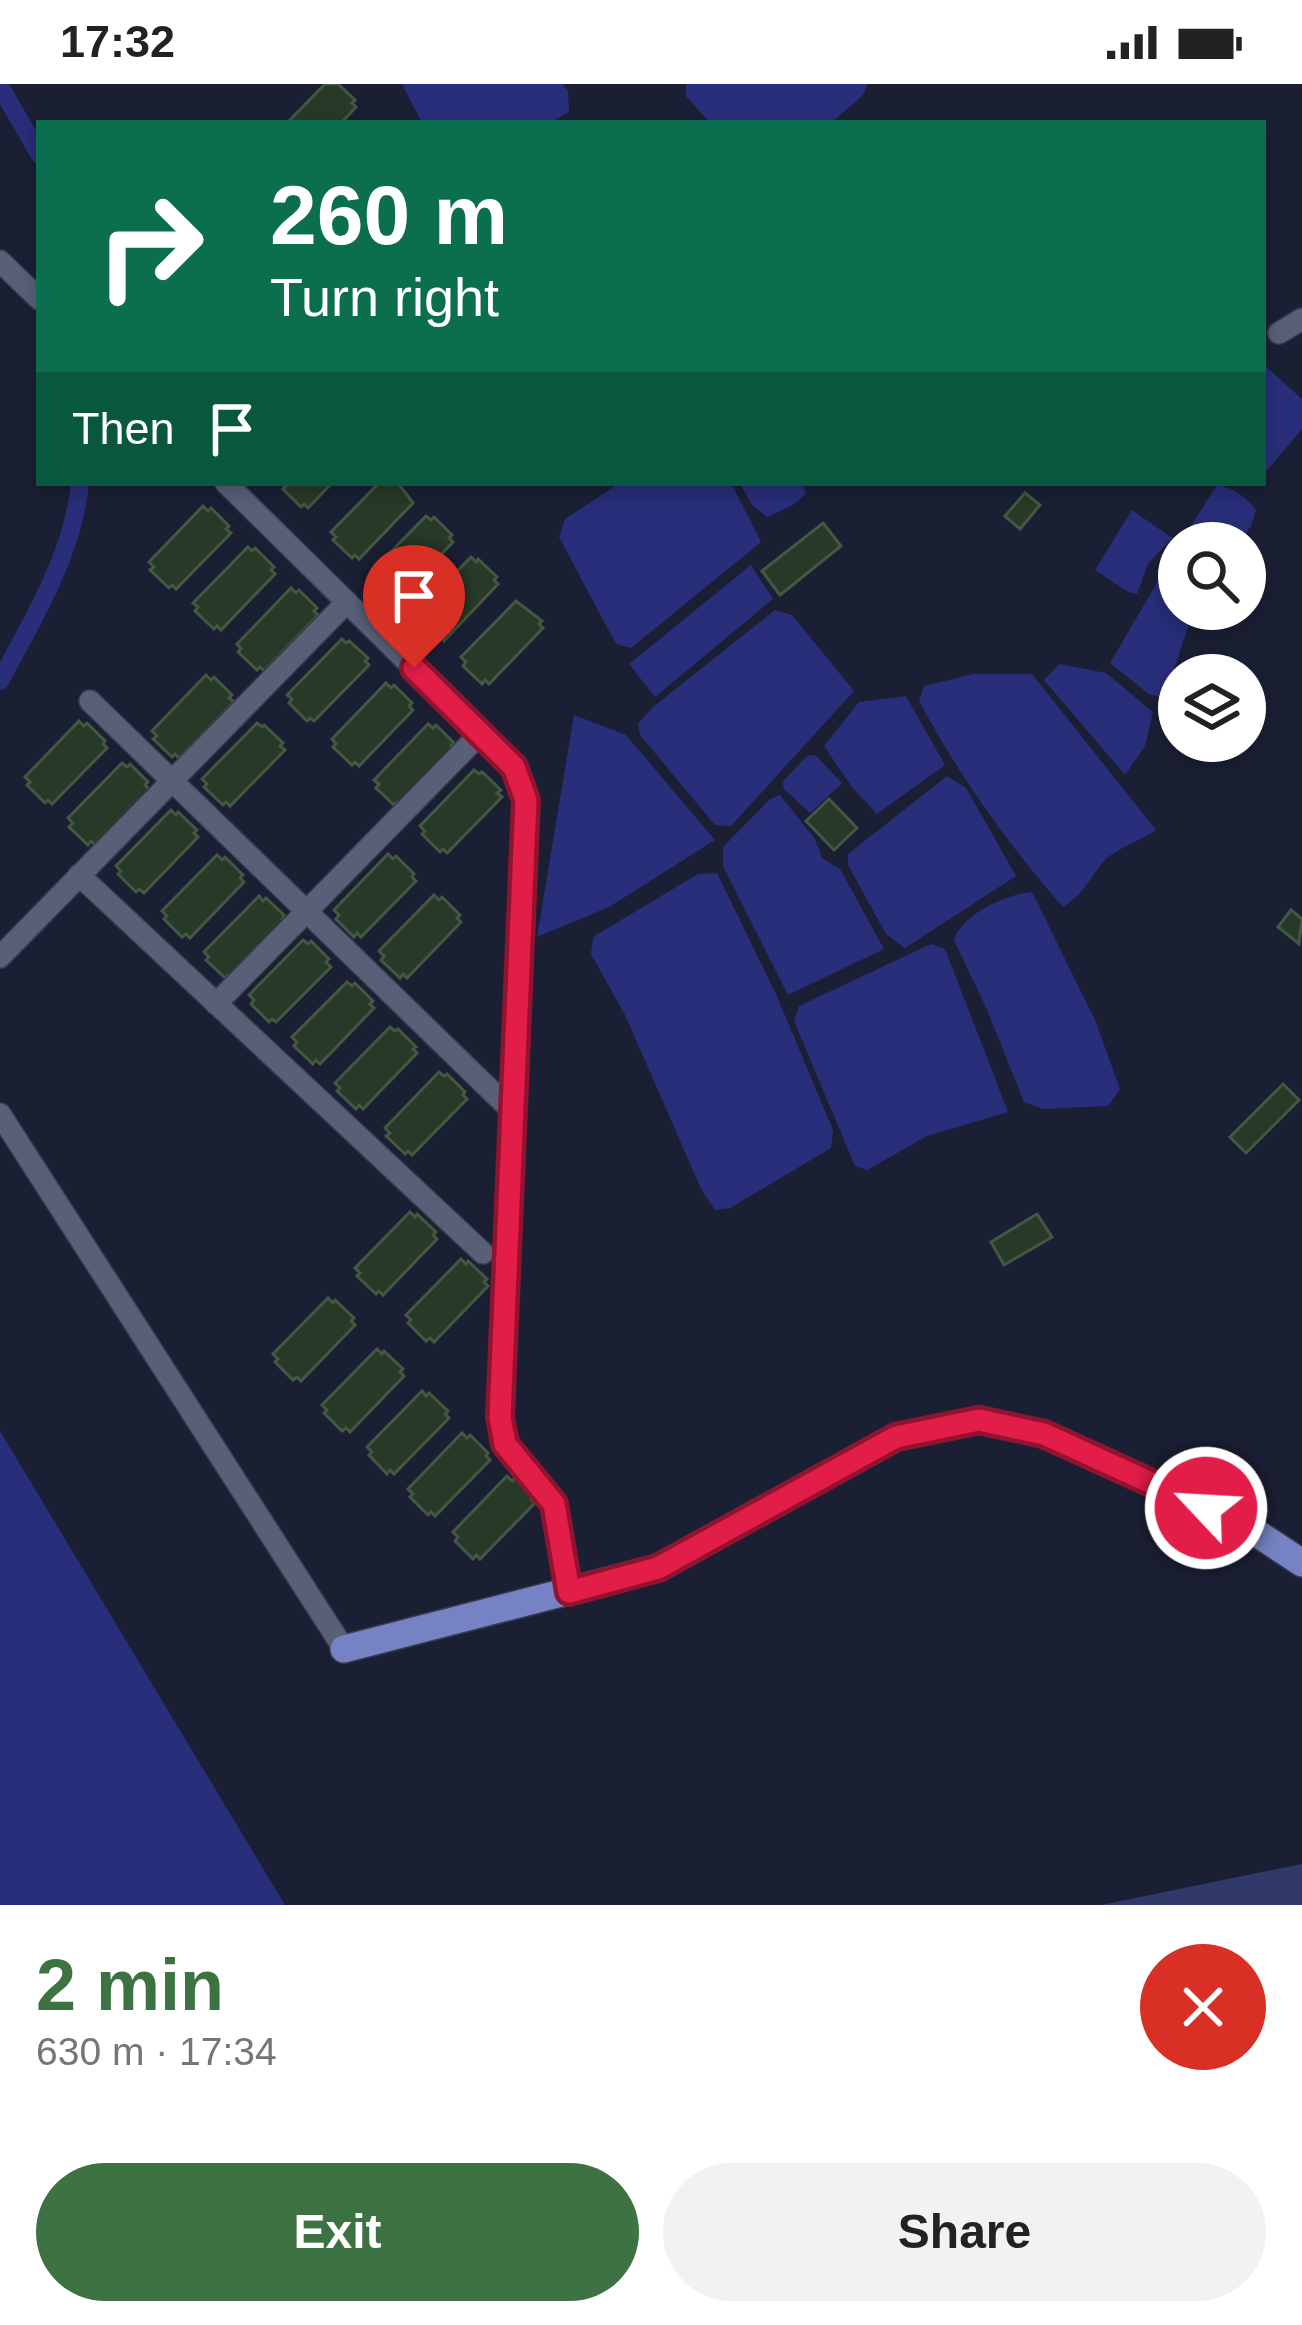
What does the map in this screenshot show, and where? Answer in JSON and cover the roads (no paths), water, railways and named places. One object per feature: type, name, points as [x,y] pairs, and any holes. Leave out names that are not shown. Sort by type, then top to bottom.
[{"type":"main road","points":[[344,1649],[658,1568],[896,1437],[979,1420],[1044,1434],[1246,1526],[1302,1564]]},
{"type":"street","points":[[0,261],[36,296]]},
{"type":"street","points":[[1279,333],[1302,319]]},
{"type":"street","points":[[229,486],[514,767],[526,800],[500,1417],[505,1444],[554,1504],[569,1592]]},
{"type":"street","points":[[0,957],[347,602]]},
{"type":"street","points":[[90,700],[513,1112]]},
{"type":"street","points":[[216,1004],[481,734]]},
{"type":"street","points":[[79,875],[482,1253]]},
{"type":"street","points":[[0,1114],[344,1649]]},
{"type":"waterway","points":[[0,86],[36,149]]},
{"type":"waterway","points":[[0,681],[60,561],[80,486]]}]
